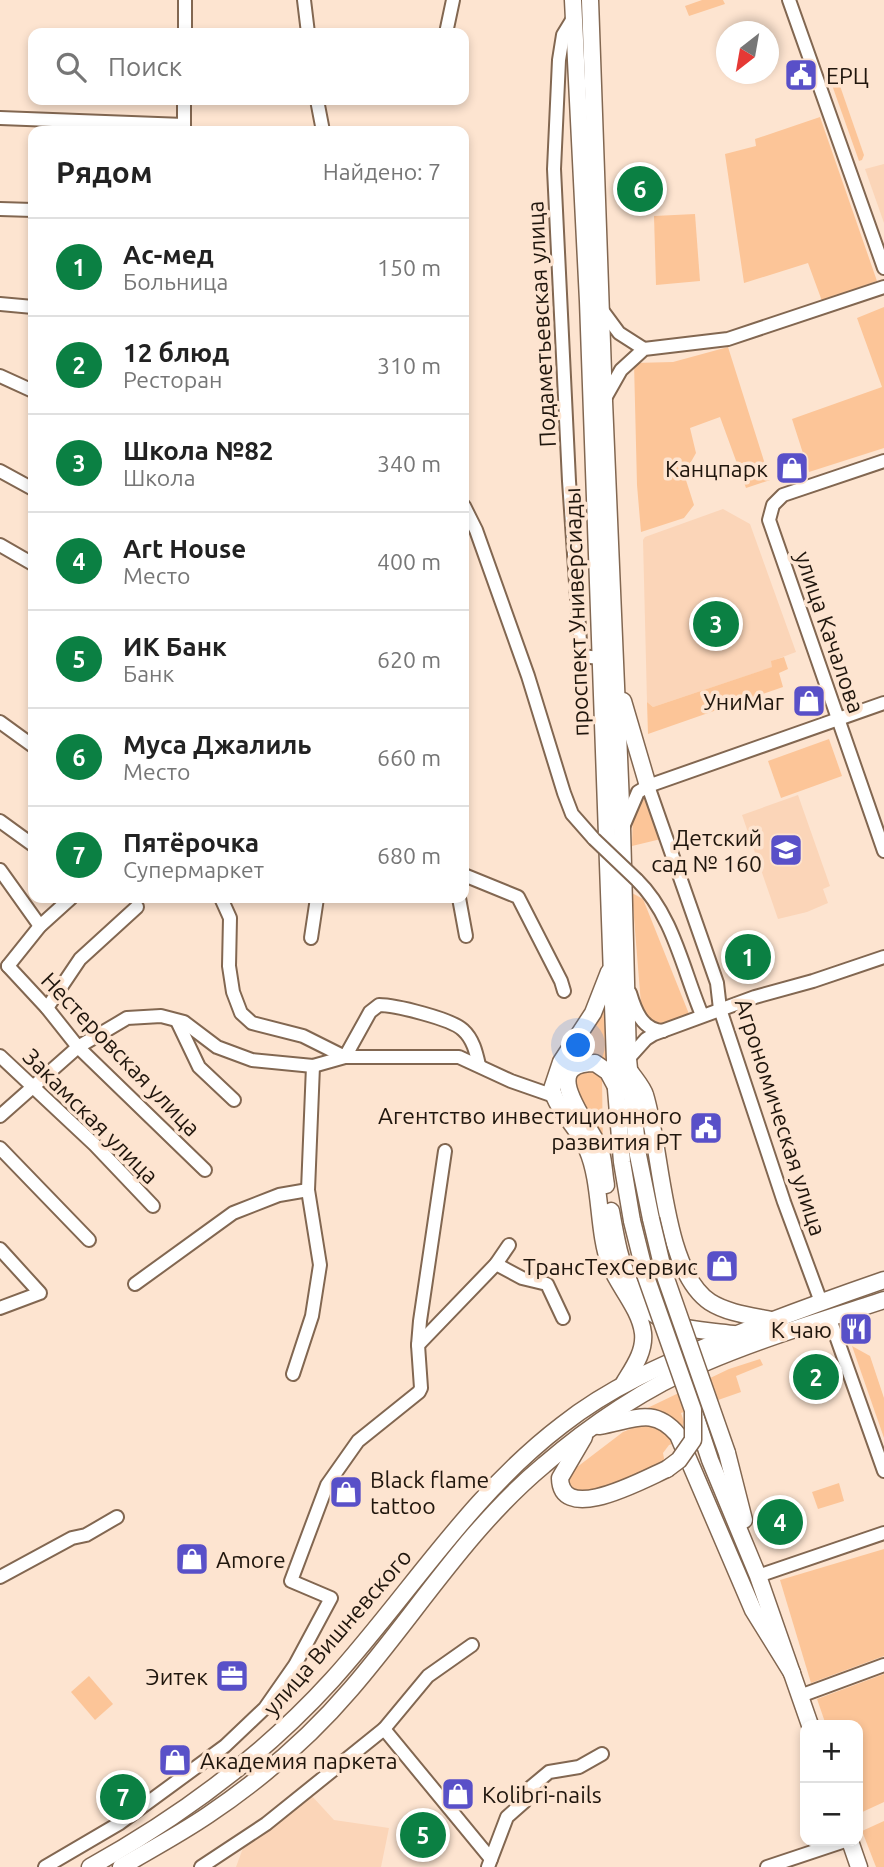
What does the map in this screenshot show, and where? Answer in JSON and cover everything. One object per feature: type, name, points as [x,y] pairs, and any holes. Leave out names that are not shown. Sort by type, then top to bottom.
[{"type":"main road","name":"проспект Универсиады","points":[[590,0],[629,1064],[638,1155],[664,1273],[727,1453],[758,1576]]},
{"type":"main road","name":"проспект Универсиады","points":[[573,8],[587,288],[616,1089],[622,1162],[632,1221],[646,1277],[710,1460],[758,1576]]},
{"type":"main road","points":[[617,682],[648,786]]},
{"type":"main road","points":[[611,966],[593,1013],[561,1062],[555,1076],[554,1096],[580,1132],[589,1152],[609,1263],[643,1331],[639,1355],[624,1382]]},
{"type":"main road","points":[[616,1089],[608,1072],[595,1063],[577,1067],[570,1072],[567,1084],[575,1108],[590,1129],[601,1153],[624,1273],[640,1300],[656,1316],[675,1325],[736,1335]]},
{"type":"main road","points":[[629,1064],[645,1094],[669,1217],[687,1278],[699,1294],[713,1304],[771,1320]]},
{"type":"main road","name":"улица Вишневского","points":[[90,1867],[199,1800],[241,1768],[290,1724],[332,1679],[502,1477],[562,1424],[624,1382],[771,1320],[884,1280]]},
{"type":"main road","name":"улица Вишневского","points":[[121,1867],[207,1816],[251,1784],[304,1737],[349,1691],[471,1540],[516,1491],[543,1465],[591,1428],[632,1401],[703,1363],[884,1300]]},
{"type":"main road","points":[[694,1410],[692,1440],[679,1460],[667,1469],[596,1498],[579,1500],[563,1490],[560,1478],[591,1428],[650,1416],[670,1425],[678,1435],[753,1610],[792,1673]]},
{"type":"main road","points":[[758,1576],[808,1720]]},
{"type":"main road","points":[[849,1846],[859,1867]]},
{"type":"street","points":[[185,0],[185,28]]},
{"type":"street","points":[[304,0],[307,28]]},
{"type":"street","points":[[447,28],[453,0]]},
{"type":"street","points":[[789,0],[884,268]]},
{"type":"street","name":"Подаметьевская улица","points":[[573,8],[563,35],[559,60],[554,169],[581,656],[600,658]]},
{"type":"street","points":[[184,105],[184,126]]},
{"type":"street","points":[[318,105],[322,126]]},
{"type":"street","points":[[0,118],[147,126]]},
{"type":"street","points":[[0,209],[28,210]]},
{"type":"street","points":[[604,401],[621,370],[645,349],[729,339],[884,287]]},
{"type":"street","points":[[0,304],[28,307]]},
{"type":"street","points":[[601,309],[619,333],[645,349]]},
{"type":"street","points":[[0,376],[28,389]]},
{"type":"street","name":"улица Качалова","points":[[884,461],[783,495],[773,505],[769,520],[884,852]]},
{"type":"street","points":[[0,471],[28,486]]},
{"type":"street","points":[[469,516],[528,676],[572,814],[594,839],[650,892],[662,909],[702,1015]]},
{"type":"street","points":[[0,545],[28,561]]},
{"type":"street","points":[[622,828],[638,792],[648,786],[884,702]]},
{"type":"street","points":[[0,722],[28,742]]},
{"type":"street","name":"Агрономическая улица","points":[[648,786],[717,983],[720,1009],[821,1302]]},
{"type":"street","points":[[0,821],[28,841]]},
{"type":"street","points":[[0,870],[40,926]]},
{"type":"street","points":[[469,877],[518,897],[562,981],[564,990]]},
{"type":"street","points":[[4,966],[40,926],[65,903]]},
{"type":"street","points":[[223,903],[230,918],[229,966],[233,992],[241,1013],[252,1023],[303,1036],[345,1057]]},
{"type":"street","points":[[311,938],[316,903]]},
{"type":"street","points":[[460,903],[466,936]]},
{"type":"street","points":[[47,1008],[80,959],[137,907]]},
{"type":"street","points":[[629,1064],[646,1039],[663,1031],[702,1015],[884,957]]},
{"type":"street","name":"Нестеровская улица","points":[[4,966],[47,1008],[78,1047],[205,1170]]},
{"type":"street","points":[[627,984],[641,1020],[655,1030],[663,1031]]},
{"type":"street","points":[[345,1057],[370,1012],[379,1005],[397,1005],[462,1028],[472,1041],[479,1065]]},
{"type":"street","points":[[0,1116],[78,1047],[127,1018],[161,1016],[192,1028],[217,1047],[252,1060],[313,1066],[345,1057],[459,1057],[554,1096]]},
{"type":"street","points":[[177,1021],[199,1067],[234,1100]]},
{"type":"street","name":"Закамская улица","points":[[0,1056],[95,1145],[153,1206]]},
{"type":"street","points":[[293,1374],[312,1316],[320,1265],[309,1190],[313,1066]]},
{"type":"street","points":[[0,1148],[89,1241]]},
{"type":"street","points":[[45,1867],[120,1823],[226,1746],[265,1708],[295,1665],[331,1598],[291,1581],[327,1485],[358,1441],[421,1388],[418,1345],[445,1151]]},
{"type":"street","points":[[135,1284],[233,1213],[279,1195],[309,1190]]},
{"type":"street","points":[[418,1345],[496,1264],[509,1245]]},
{"type":"street","points":[[0,1249],[40,1293],[0,1308]]},
{"type":"street","points":[[496,1264],[522,1278],[547,1284],[563,1318]]},
{"type":"street","points":[[830,1318],[884,1471]]},
{"type":"street","points":[[0,1577],[117,1517]]},
{"type":"street","points":[[758,1576],[884,1533]]},
{"type":"street","points":[[201,1867],[265,1824],[384,1729],[428,1675],[472,1645]]},
{"type":"street","points":[[800,1696],[884,1665]]},
{"type":"street","points":[[384,1729],[490,1863]]},
{"type":"street","points":[[490,1863],[507,1817],[524,1802],[531,1787],[549,1772],[579,1767],[602,1754]]},
{"type":"street","points":[[767,1867],[832,1846]]},
{"type":"shaded area","points":[[702,0],[723,0],[725,4],[689,16],[685,6]]},
{"type":"shaded area","points":[[839,83],[864,155],[859,161],[832,85]]},
{"type":"shaded area","points":[[820,117],[877,281],[822,301],[808,263],[744,283],[725,154],[756,146],[755,139]]},
{"type":"shaded area","points":[[884,164],[884,223],[865,169]]},
{"type":"shaded area","points":[[695,214],[700,281],[656,285],[654,216]]},
{"type":"shaded area","points":[[884,307],[884,448],[809,472],[792,419],[882,387],[857,318]]},
{"type":"shaded area","points":[[728,347],[770,480],[746,488],[720,417],[690,428],[696,453],[684,474],[694,505],[684,518],[641,532],[634,363],[673,362]]},
{"type":"shaded area","points":[[723,509],[750,524],[796,652],[772,661],[773,667],[653,707],[647,702],[643,540]]},
{"type":"shaded area","points":[[784,657],[788,669],[779,673],[783,687],[648,734],[647,702],[653,707],[772,667],[771,661]]},
{"type":"shaded area","points":[[829,739],[842,776],[781,798],[768,761]]},
{"type":"shaded area","points":[[645,792],[661,839],[632,846],[633,807]]},
{"type":"shaded area","name":"Детский сад № 160","points":[[798,795],[830,886],[823,889],[828,903],[807,912],[778,919],[742,815]]},
{"type":"shaded area","points":[[632,893],[643,899],[689,1014],[655,1026],[642,1017]]},
{"type":"shaded area","points":[[608,991],[610,1068],[592,1056],[581,1057],[566,1066]]},
{"type":"shaded area","points":[[579,1070],[599,1071],[602,1078],[603,1151],[576,1099],[574,1078]]},
{"type":"shaded area","points":[[852,1346],[870,1356],[884,1398],[884,1438]]},
{"type":"shaded area","points":[[760,1359],[763,1365],[736,1376],[741,1392],[681,1413],[684,1422],[680,1435],[639,1412],[729,1369]]},
{"type":"shaded area","points":[[652,1420],[675,1443],[669,1445],[663,1453],[665,1464],[620,1485],[574,1497],[564,1477],[623,1432]]},
{"type":"shaded area","points":[[839,1483],[844,1501],[818,1509],[812,1492]]},
{"type":"shaded area","points":[[884,1549],[884,1656],[811,1683],[780,1580]]},
{"type":"shaded area","points":[[884,1674],[884,1802],[863,1812],[863,1720],[824,1720],[817,1699]]},
{"type":"shaded area","points":[[89,1676],[113,1704],[95,1720],[71,1692]]},
{"type":"shaded area","points":[[311,1795],[334,1820],[389,1828],[381,1867],[236,1867],[243,1848]]},
{"type":"shaded area","points":[[884,1821],[884,1867],[876,1867],[863,1831]]},
{"type":"place","name":"ЕРЦ","points":[[801,75]]},
{"type":"place","name":"Муса Джалиль","points":[[640,189]]},
{"type":"place","name":"Канцпарк","points":[[792,468]]},
{"type":"place","name":"Школа №82","points":[[716,624]]},
{"type":"place","name":"УниМаг","points":[[809,701]]},
{"type":"place","name":"Детский сад № 160","points":[[786,850]]},
{"type":"place","name":"Ас-мед","points":[[748,957]]},
{"type":"place","name":"Агентство инвестиционного развития РТ","points":[[706,1128]]},
{"type":"place","name":"ТрансТехСервис","points":[[722,1266]]},
{"type":"place","name":"К чаю","points":[[856,1329]]},
{"type":"place","name":"12 блюд","points":[[816,1377]]},
{"type":"place","name":"Black flame tattoo","points":[[346,1492]]},
{"type":"place","name":"Art House","points":[[780,1522]]},
{"type":"place","name":"Amore","points":[[192,1559]]},
{"type":"place","name":"Эитек","points":[[232,1676]]},
{"type":"place","name":"Академия паркета","points":[[175,1760]]},
{"type":"place","name":"Kolibri-nails","points":[[458,1794]]},
{"type":"place","name":"Пятёрочка","points":[[123,1797]]},
{"type":"place","name":"ИК Банк","points":[[423,1835]]}]
